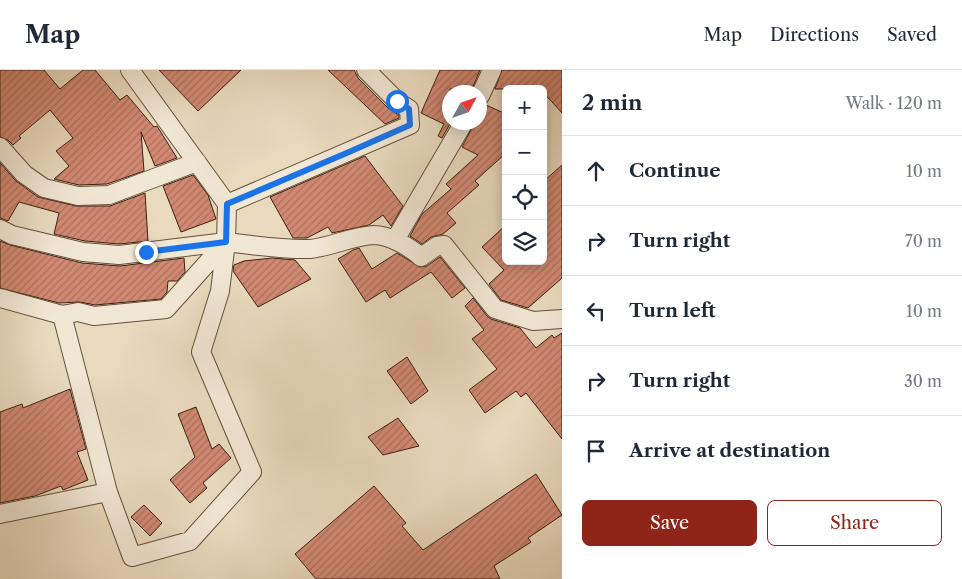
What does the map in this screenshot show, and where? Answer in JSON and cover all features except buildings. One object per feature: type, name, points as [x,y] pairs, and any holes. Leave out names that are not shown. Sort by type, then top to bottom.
[{"type":"street","points":[[62,315],[108,492],[132,557],[190,541],[252,472],[201,352],[220,291],[226,242],[227,204],[130,70]]},
{"type":"street","points":[[227,204],[410,125],[409,109],[397,101],[366,70]]},
{"type":"street","points":[[485,85],[492,70]]},
{"type":"street","points":[[395,240],[459,130]]},
{"type":"street","points":[[0,147],[24,174],[44,188],[78,196],[109,196],[197,162]]},
{"type":"street","points":[[0,229],[12,235],[83,252],[119,255],[226,242],[284,249],[311,248],[374,235],[395,240],[411,248],[421,257],[437,246],[444,245],[495,309],[533,321],[562,320]]},
{"type":"street","points":[[0,298],[62,315],[78,312],[94,316],[166,309],[226,242]]},
{"type":"street","points":[[0,514],[108,492]]},
{"type":"route","points":[[146,252],[226,242],[227,204],[410,125],[409,109],[397,101]]}]
